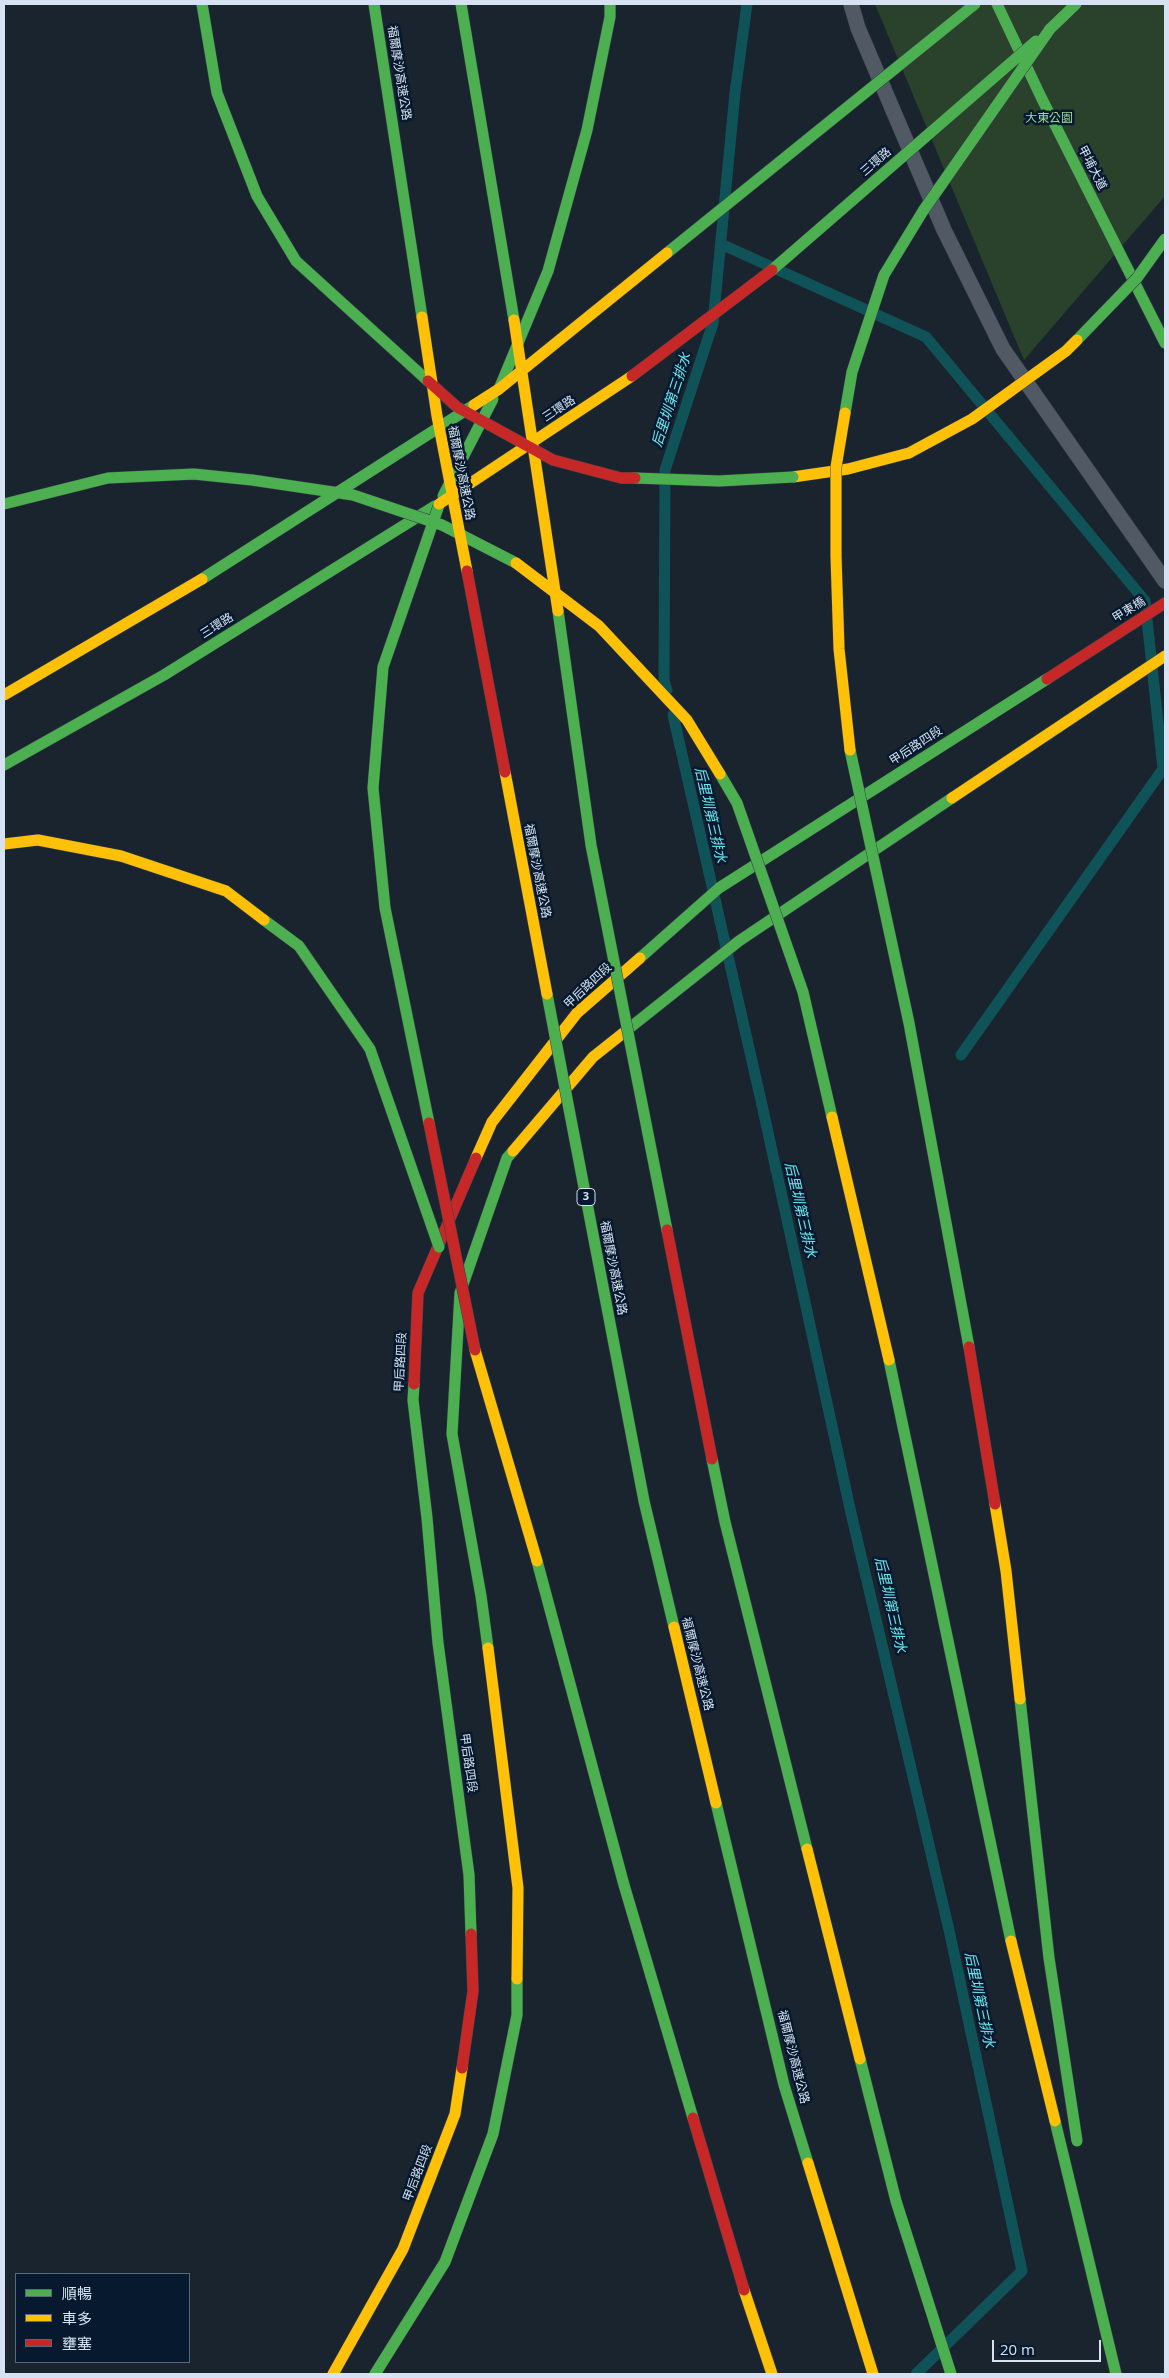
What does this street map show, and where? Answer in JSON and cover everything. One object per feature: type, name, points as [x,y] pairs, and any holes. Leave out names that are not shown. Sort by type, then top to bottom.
[{"type":"main road","points":[[202,4],[216,92],[256,196],[296,262],[457,407],[553,460],[621,478],[719,481],[793,477],[848,469],[909,453],[972,419],[1066,351],[1137,278],[1165,239]]},
{"type":"main road","name":"福爾摩沙高速公路","points":[[374,4],[437,416],[644,1501],[784,2085],[873,2374]]},
{"type":"main road","points":[[461,4],[531,426],[591,845],[725,1522],[896,2201],[951,2374]]},
{"type":"main road","points":[[475,1349],[385,908],[373,788],[383,667],[439,504],[498,389],[548,271],[587,130],[610,17],[610,4]]},
{"type":"main road","points":[[4,695],[202,579],[498,389],[975,4]]},
{"type":"main road","name":"甲埔大道","points":[[997,4],[1041,97],[1165,343]]},
{"type":"main road","name":"三環路","points":[[4,765],[164,675],[439,504],[614,389],[776,267],[1050,29],[1076,4]]},
{"type":"main road","points":[[1050,29],[923,211],[884,275],[852,372],[836,467],[836,556],[840,649],[849,743],[911,1032],[961,1300],[1006,1571],[1049,1958],[1079,2152]]},
{"type":"main road","points":[[4,504],[108,478],[194,474],[252,480],[353,495],[442,525],[516,563],[598,626],[687,720],[737,802],[803,992],[904,1425],[1005,1915],[1116,2374]]},
{"type":"main road","name":"甲東橋","points":[[1108,639],[1165,603]]},
{"type":"main road","name":"甲后路四段","points":[[333,2374],[402,2249],[456,2114],[473,1991],[469,1876],[438,1643],[427,1518],[413,1400],[418,1293],[492,1122],[578,1013],[719,888],[1108,639]]},
{"type":"main road","points":[[375,2374],[445,2262],[493,2134],[517,2015],[518,1888],[481,1596],[452,1434],[460,1293],[507,1158],[592,1057],[739,941],[1165,656]]},
{"type":"main road","points":[[4,844],[38,840],[121,856],[226,891],[299,946],[370,1049],[475,1349],[538,1566],[624,1885],[756,2331],[772,2374]]},
{"type":"main road","points":[[1084,2191],[1104,2318]]},
{"type":"lane","points":[[850,4],[858,28],[944,230],[1003,348],[1165,581]]},
{"type":"green space","name":"大東公園","points":[[875,4],[1165,4],[1165,196],[1024,360]]},
{"type":"waterway","name":"后里圳第三排水","points":[[667,690],[664,680],[665,470],[713,323],[735,93],[747,4]]},
{"type":"waterway","points":[[721,244],[926,337],[1145,601],[1163,769],[961,1055]]},
{"type":"waterway","name":"后里圳第三排水","points":[[673,715],[762,1105],[851,1513],[949,1930],[1022,2271],[916,2374]]},
{"type":"traffic: fast","points":[[202,4],[217,93],[257,196],[296,261],[428,381]]},
{"type":"traffic: fast","points":[[374,4],[422,317]]},
{"type":"traffic: fast","points":[[461,4],[514,320]]},
{"type":"traffic: fast","points":[[499,389],[548,271],[587,130],[610,17],[610,4]]},
{"type":"traffic: fast","points":[[667,253],[975,4]]},
{"type":"traffic: fast","points":[[997,4],[1041,97],[1165,343]]},
{"type":"traffic: fast","points":[[1050,29],[1076,4]]},
{"type":"traffic: fast","points":[[845,413],[852,372],[884,275],[923,211],[1050,29]]},
{"type":"traffic: fast","points":[[772,270],[1036,41]]},
{"type":"traffic: fast","points":[[1077,340],[1137,278],[1165,239]]},
{"type":"traffic: fast","points":[[443,496],[493,399]]},
{"type":"traffic: fast","points":[[202,579],[474,405]]},
{"type":"traffic: fast","points":[[4,504],[108,478],[194,474],[252,480],[353,495],[442,525],[516,563]]},
{"type":"traffic: fast","points":[[635,478],[719,481],[793,477]]},
{"type":"traffic: fast","points":[[429,1123],[385,908],[373,788],[383,667],[439,505]]},
{"type":"traffic: fast","points":[[4,765],[164,675],[435,506]]},
{"type":"traffic: fast","points":[[558,611],[591,845],[667,1230]]},
{"type":"traffic: fast","points":[[640,958],[719,888],[1047,679]]},
{"type":"traffic: fast","points":[[850,750],[909,1023],[969,1347]]},
{"type":"traffic: fast","points":[[720,774],[737,803],[803,992],[832,1117]]},
{"type":"traffic: fast","points":[[622,1034],[739,941],[952,798]]},
{"type":"traffic: fast","points":[[264,920],[299,946],[370,1049],[439,1247]]},
{"type":"traffic: fast","points":[[547,994],[644,1501],[674,1627]]},
{"type":"traffic: fast","points":[[488,1648],[481,1596],[452,1434],[460,1293],[507,1158],[513,1151]]},
{"type":"traffic: fast","points":[[889,1360],[1011,1941]]},
{"type":"traffic: fast","points":[[414,1384],[413,1400],[427,1518],[438,1643],[469,1875],[471,1934]]},
{"type":"traffic: fast","points":[[712,1459],[725,1522],[807,1849]]},
{"type":"traffic: fast","points":[[537,1561],[624,1885],[693,2118]]},
{"type":"traffic: fast","points":[[1020,1699],[1049,1958],[1077,2141]]},
{"type":"traffic: fast","points":[[716,1803],[784,2085],[808,2163]]},
{"type":"traffic: fast","points":[[375,2374],[445,2262],[493,2134],[517,2015],[517,1979]]},
{"type":"traffic: fast","points":[[860,2059],[896,2201],[951,2374]]},
{"type":"traffic: fast","points":[[1055,2121],[1116,2374]]},
{"type":"traffic: slow","points":[[474,405],[499,389],[667,253]]},
{"type":"traffic: slow","points":[[422,317],[437,416],[467,571]]},
{"type":"traffic: slow","points":[[514,320],[558,611]]},
{"type":"traffic: slow","points":[[909,453],[972,419],[1066,351],[1077,340]]},
{"type":"traffic: slow","points":[[439,504],[632,376]]},
{"type":"traffic: slow","points":[[845,413],[836,467],[836,556],[839,649],[850,750]]},
{"type":"traffic: slow","points":[[793,477],[848,469],[909,453]]},
{"type":"traffic: slow","points":[[516,563],[599,626],[687,720],[720,774]]},
{"type":"traffic: slow","points":[[4,695],[202,579]]},
{"type":"traffic: slow","points":[[952,798],[1165,656]]},
{"type":"traffic: slow","points":[[505,772],[547,994]]},
{"type":"traffic: slow","points":[[4,844],[38,840],[121,856],[226,891],[264,920]]},
{"type":"traffic: slow","points":[[476,1158],[492,1122],[577,1013],[640,958]]},
{"type":"traffic: slow","points":[[513,1151],[593,1057],[622,1034]]},
{"type":"traffic: slow","points":[[832,1117],[889,1360]]},
{"type":"traffic: slow","points":[[475,1350],[537,1561]]},
{"type":"traffic: slow","points":[[995,1504],[1006,1571],[1020,1699]]},
{"type":"traffic: slow","points":[[674,1627],[716,1803]]},
{"type":"traffic: slow","points":[[488,1648],[518,1888],[517,1979]]},
{"type":"traffic: slow","points":[[807,1849],[860,2059]]},
{"type":"traffic: slow","points":[[1011,1941],[1055,2121]]},
{"type":"traffic: slow","points":[[333,2374],[403,2249],[455,2114],[462,2068]]},
{"type":"traffic: slow","points":[[808,2163],[873,2374]]},
{"type":"traffic: slow","points":[[744,2290],[772,2374]]},
{"type":"traffic: jam","points":[[632,376],[772,270]]},
{"type":"traffic: jam","points":[[428,381],[457,407],[553,460],[621,478],[635,478]]},
{"type":"traffic: jam","points":[[467,571],[505,772]]},
{"type":"traffic: jam","points":[[1047,679],[1165,603]]},
{"type":"traffic: jam","points":[[429,1123],[475,1350]]},
{"type":"traffic: jam","points":[[414,1384],[418,1293],[476,1158]]},
{"type":"traffic: jam","points":[[667,1230],[712,1459]]},
{"type":"traffic: jam","points":[[969,1347],[995,1504]]},
{"type":"traffic: jam","points":[[462,2068],[473,1991],[471,1934]]},
{"type":"traffic: jam","points":[[693,2118],[744,2290]]}]
